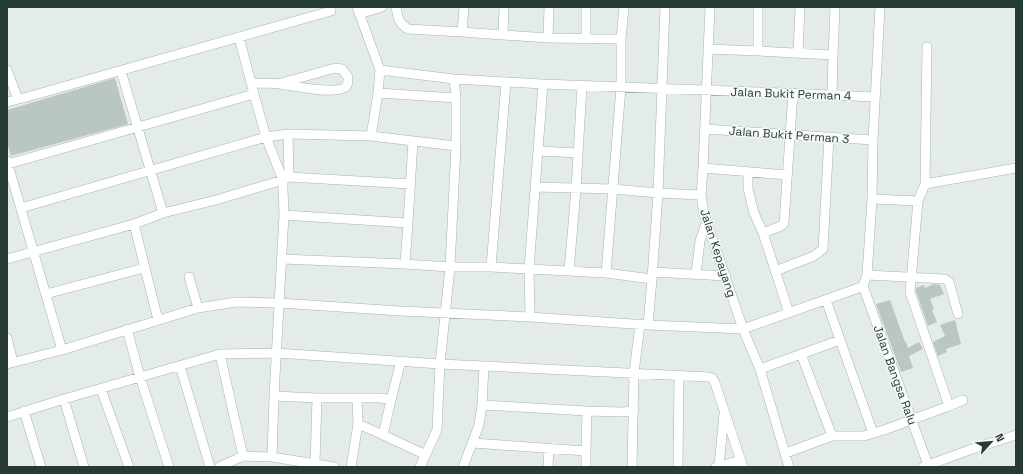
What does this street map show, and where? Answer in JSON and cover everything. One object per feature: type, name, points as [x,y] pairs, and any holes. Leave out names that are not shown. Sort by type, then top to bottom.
[{"type":"street","points":[[370,136],[378,93],[380,70],[358,11],[382,7]]},
{"type":"street","points":[[396,7],[398,21],[408,29],[548,38],[621,39]]},
{"type":"street","points":[[462,32],[464,7]]},
{"type":"street","points":[[503,35],[504,7]]},
{"type":"street","points":[[548,38],[549,7]]},
{"type":"street","points":[[586,7],[586,39]]},
{"type":"street","points":[[606,273],[621,87],[621,39],[624,7]]},
{"type":"street","points":[[632,467],[634,373],[652,276],[658,193],[665,7]]},
{"type":"street","name":"Jalan Kepayang","points":[[710,7],[701,195],[706,224],[726,276],[743,329],[760,369],[789,467]]},
{"type":"street","points":[[758,7],[758,51]]},
{"type":"street","points":[[798,53],[800,7]]},
{"type":"street","points":[[832,95],[835,7]]},
{"type":"street","points":[[7,338],[10,363],[62,350],[198,308],[236,302],[279,303],[400,311],[444,312],[743,329],[863,286],[867,276],[872,199],[873,140],[880,7]]},
{"type":"street","points":[[7,102],[331,11]]},
{"type":"street","points":[[239,37],[266,137],[286,179]]},
{"type":"street","points":[[928,47],[925,184],[918,201],[910,292],[949,406]]},
{"type":"street","points":[[708,49],[833,55]]},
{"type":"street","points":[[251,83],[278,84],[312,89],[342,89],[347,85],[348,77],[342,69],[335,68],[278,84]]},
{"type":"street","points":[[7,70],[18,99]]},
{"type":"street","name":"Jalan Bukit Perman 4","points":[[380,70],[454,79],[506,82],[875,97]]},
{"type":"street","points":[[121,71],[164,213]]},
{"type":"street","points":[[420,467],[438,430],[440,364],[444,312],[450,267],[456,146],[456,98],[454,79]]},
{"type":"street","points":[[491,267],[506,82]]},
{"type":"street","points":[[530,317],[529,269],[543,84]]},
{"type":"street","points":[[569,270],[576,189],[582,86]]},
{"type":"street","points":[[378,93],[456,98]]},
{"type":"street","points":[[763,233],[781,226],[784,223],[793,93]]},
{"type":"street","points":[[62,350],[21,208],[11,190],[7,162],[254,94]]},
{"type":"street","name":"Jalan Bukit Perman 3","points":[[705,129],[873,140]]},
{"type":"street","points":[[21,208],[266,137],[288,134],[370,136],[456,146]]},
{"type":"street","points":[[272,457],[288,134]]},
{"type":"street","points":[[775,271],[814,256],[823,248],[829,137]]},
{"type":"street","points":[[405,264],[413,141]]},
{"type":"street","points":[[538,151],[578,153]]},
{"type":"street","points":[[703,168],[748,173],[787,175]]},
{"type":"street","points":[[925,184],[1016,168]]},
{"type":"street","points":[[748,173],[748,189],[754,213],[763,233],[789,313]]},
{"type":"street","points":[[7,258],[134,224],[164,213],[216,200],[286,179],[410,184]]},
{"type":"street","points":[[535,187],[613,189],[701,195]]},
{"type":"street","points":[[872,199],[918,201]]},
{"type":"street","points":[[284,215],[408,223]]},
{"type":"street","points":[[134,224],[158,320]]},
{"type":"street","points":[[696,274],[700,241],[706,224]]},
{"type":"street","points":[[282,259],[450,267],[569,270],[652,276],[696,274],[726,276]]},
{"type":"street","points":[[46,294],[144,268]]},
{"type":"street","points":[[867,276],[944,279],[949,282],[958,314]]},
{"type":"street","points":[[189,277],[198,308]]},
{"type":"street","name":"Jalan Bangsa Ralu","points":[[863,286],[911,419],[925,466]]},
{"type":"street","points":[[826,300],[872,433]]},
{"type":"street","points":[[127,329],[140,377],[169,467]]},
{"type":"street","points":[[760,369],[840,340]]},
{"type":"street","points":[[7,417],[220,354],[277,353],[440,364],[678,375],[712,378],[725,411],[742,464],[718,466],[725,411]]},
{"type":"street","points":[[220,354],[243,456]]},
{"type":"street","points":[[801,354],[832,436]]},
{"type":"street","points":[[383,435],[401,361]]},
{"type":"street","points":[[180,366],[210,467]]},
{"type":"street","points":[[464,467],[479,425],[482,404],[484,366]]},
{"type":"street","points":[[678,375],[678,467]]},
{"type":"street","points":[[102,389],[129,467]]},
{"type":"street","points":[[274,396],[381,398],[391,400]]},
{"type":"street","points":[[315,464],[317,398]]},
{"type":"street","points":[[351,467],[358,424],[357,398]]},
{"type":"street","points":[[64,399],[84,467]]},
{"type":"street","points":[[786,453],[832,436],[864,436],[963,400]]},
{"type":"street","points":[[482,404],[587,411],[634,411]]},
{"type":"street","points":[[24,411],[40,467]]},
{"type":"street","points":[[586,467],[587,411]]},
{"type":"street","points":[[358,424],[426,455]]},
{"type":"street","points":[[925,466],[1016,435]]},
{"type":"street","points":[[473,443],[586,450]]},
{"type":"street","points":[[548,467],[549,448]]},
{"type":"street","points":[[219,467],[243,456],[272,457],[334,467]]},
{"type":"building","points":[[115,78],[128,124],[11,156],[7,143],[7,110]]},
{"type":"building","points":[[934,284],[940,285],[944,294],[930,299],[934,309],[932,310],[937,322],[928,326],[916,288],[924,285],[925,288]]},
{"type":"building","points":[[890,300],[908,348],[919,342],[923,349],[909,356],[913,368],[901,372],[876,304]]},
{"type":"building","points":[[955,320],[961,344],[946,349],[947,352],[938,356],[933,342],[945,336],[940,325]]}]
